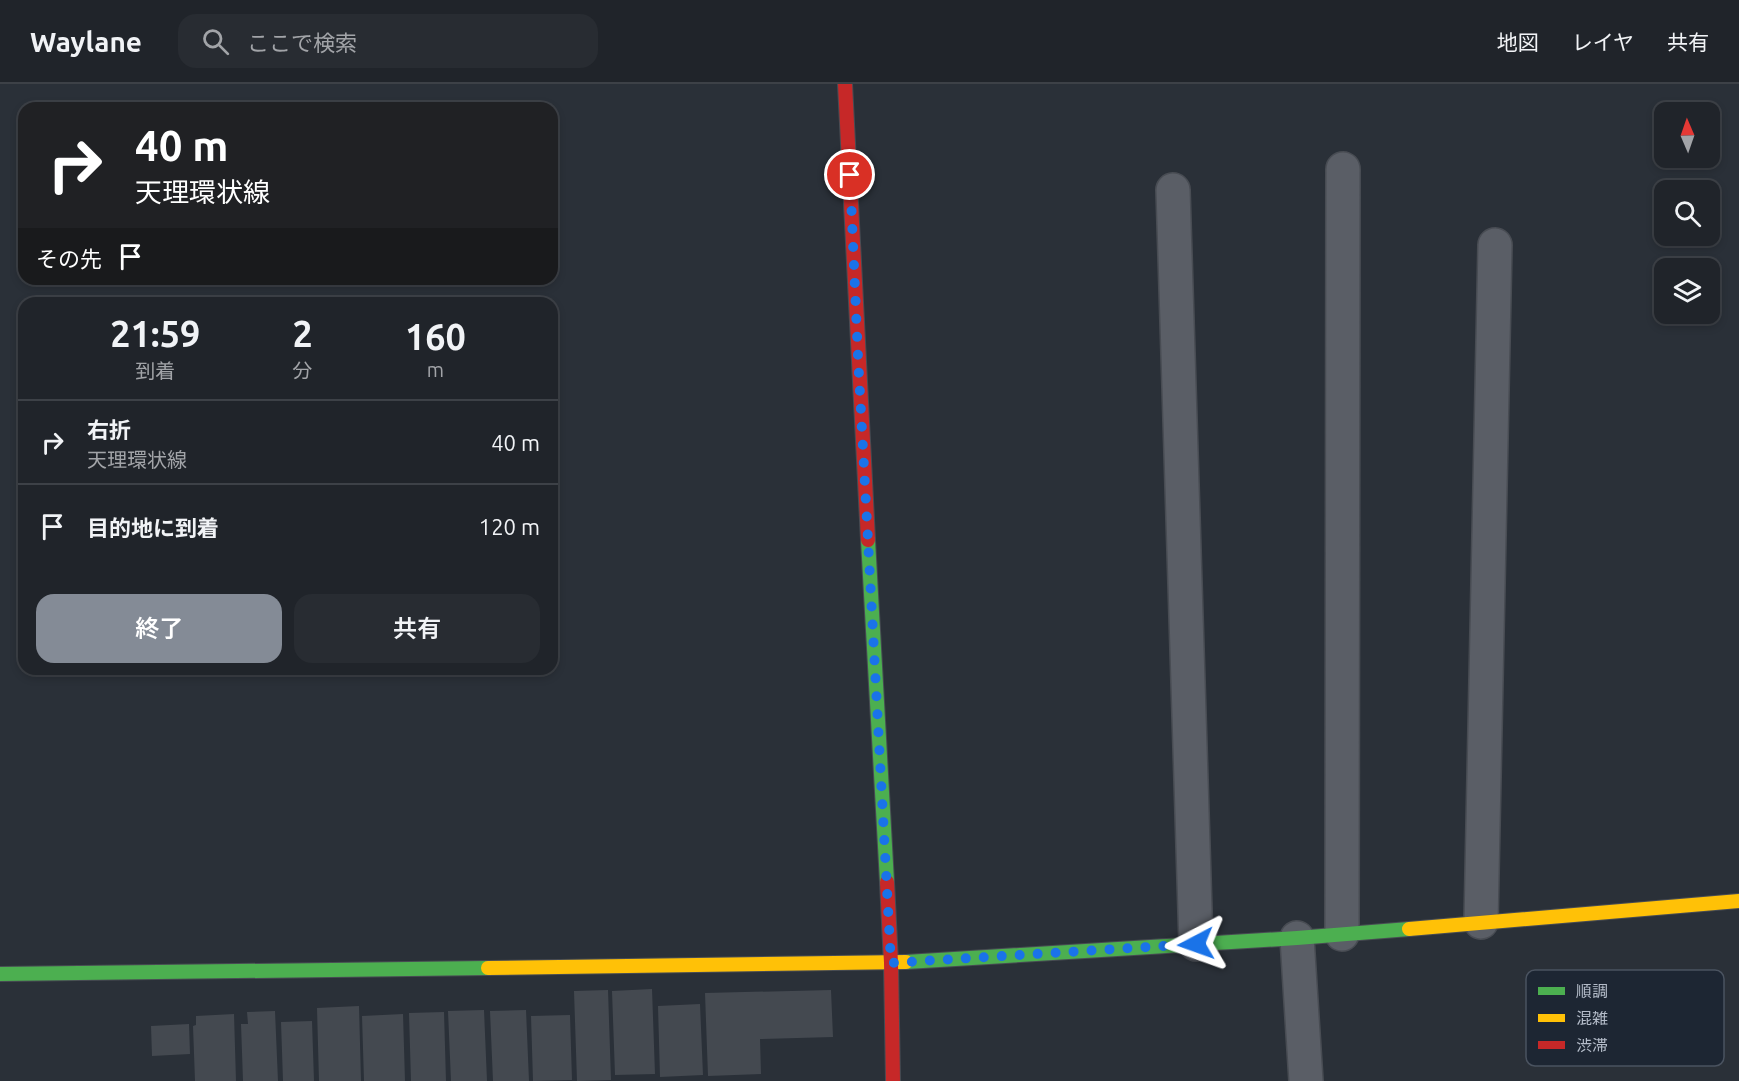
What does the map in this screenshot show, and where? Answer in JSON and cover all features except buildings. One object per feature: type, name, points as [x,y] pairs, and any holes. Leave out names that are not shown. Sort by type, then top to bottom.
[{"type":"street","points":[[845,84],[858,369],[891,963],[893,1081]]},
{"type":"street","points":[[1342,934],[1343,169]]},
{"type":"street","points":[[1173,190],[1196,944]]},
{"type":"street","points":[[1481,922],[1495,245]]},
{"type":"street","points":[[0,974],[891,963],[1297,938],[1739,901]]},
{"type":"street","points":[[1297,938],[1306,1081]]},
{"type":"traffic: fast","points":[[868,540],[887,882]]},
{"type":"traffic: fast","points":[[906,962],[1409,929]]},
{"type":"traffic: fast","points":[[0,974],[488,968]]},
{"type":"traffic: slow","points":[[1409,929],[1739,901]]},
{"type":"traffic: slow","points":[[488,968],[906,962]]},
{"type":"traffic: jam","points":[[845,84],[868,540]]},
{"type":"traffic: jam","points":[[887,882],[893,1081]]},
{"type":"route","points":[[850,175],[891,963],[1196,944]]}]
